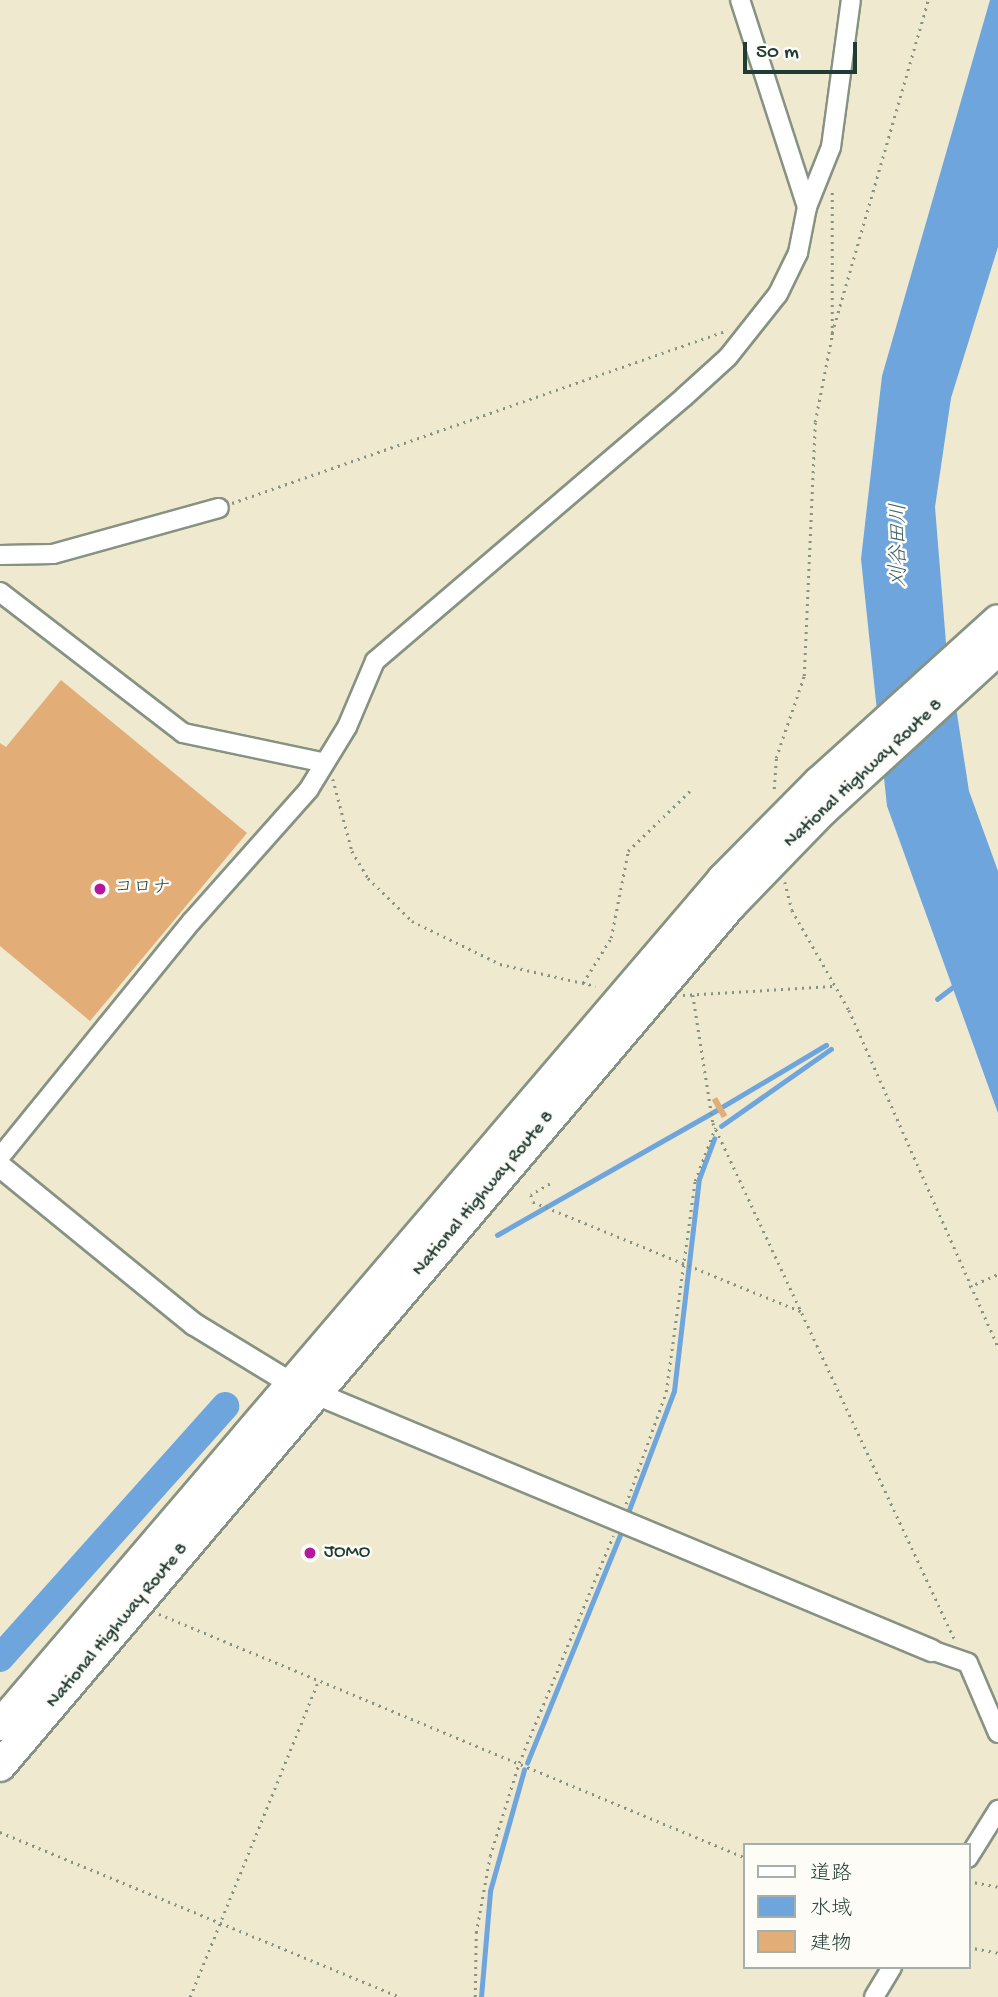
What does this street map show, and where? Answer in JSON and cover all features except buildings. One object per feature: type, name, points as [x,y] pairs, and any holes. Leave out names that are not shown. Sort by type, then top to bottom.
[{"type":"highway","name":"National Highway Route 8","points":[[0,1725],[289,1382],[679,928],[820,796],[998,620]]},
{"type":"highway","name":"National Highway Route 8","points":[[0,1766],[820,796],[998,650]]},
{"type":"street","points":[[740,0],[807,207]]},
{"type":"street","points":[[0,1157],[309,789],[321,762],[347,727],[374,661],[396,638],[684,397],[748,335],[787,278],[807,207],[838,115],[850,0]]},
{"type":"street","points":[[0,555],[53,554],[219,508]]},
{"type":"street","points":[[0,592],[183,733],[321,762]]},
{"type":"street","points":[[0,1166],[194,1324],[289,1382],[619,1521],[968,1663],[998,1733]]},
{"type":"street","points":[[970,1855],[998,1810]]},
{"type":"street","points":[[874,1997],[891,1969]]},
{"type":"path","points":[[774,789],[776,758],[804,676],[815,422],[832,335],[928,0]]},
{"type":"path","points":[[832,181],[832,335]]},
{"type":"path","points":[[219,508],[720,330],[748,335]]},
{"type":"path","points":[[321,762],[332,774],[352,851],[395,908],[469,953],[596,986]]},
{"type":"path","points":[[583,983],[611,938],[628,851],[690,791]]},
{"type":"path","points":[[785,883],[792,910],[833,986],[968,1287],[998,1347]]},
{"type":"path","points":[[681,995],[833,986]]},
{"type":"path","points":[[692,995],[707,1102],[715,1128],[805,1313],[968,1663]]},
{"type":"path","points":[[475,1997],[479,1904],[519,1763],[619,1521],[666,1392],[681,1262],[695,1181],[715,1128]]},
{"type":"path","points":[[550,1184],[531,1195],[533,1202],[805,1313]]},
{"type":"path","points":[[968,1287],[998,1274]]},
{"type":"path","points":[[137,1603],[743,1857]]},
{"type":"path","points":[[190,1997],[318,1680]]},
{"type":"path","points":[[0,1832],[401,1997]]},
{"type":"path","points":[[970,1881],[998,1887]]},
{"type":"path","points":[[970,1947],[998,1953]]},
{"type":"water","name":"刈谷田川","points":[[990,0],[998,0],[998,247],[951,398],[935,507],[946,643],[969,791],[998,871],[998,1113],[887,806],[861,559],[882,376]]},
{"type":"waterway","points":[[937,999],[954,986]]},
{"type":"waterway","points":[[722,1107],[826,1045]]},
{"type":"waterway","points":[[721,1126],[831,1049]]},
{"type":"waterway","points":[[497,1235],[717,1110]]},
{"type":"waterway","points":[[629,1510],[674,1391],[699,1179],[714,1139]]},
{"type":"waterway","points":[[0,1658],[225,1406]]},
{"type":"waterway","points":[[527,1763],[621,1533]]},
{"type":"waterway","points":[[481,1997],[490,1891],[524,1770]]},
{"type":"place","name":"コロナ","points":[[100,889]]},
{"type":"place","name":"JOMO","points":[[310,1553]]}]
